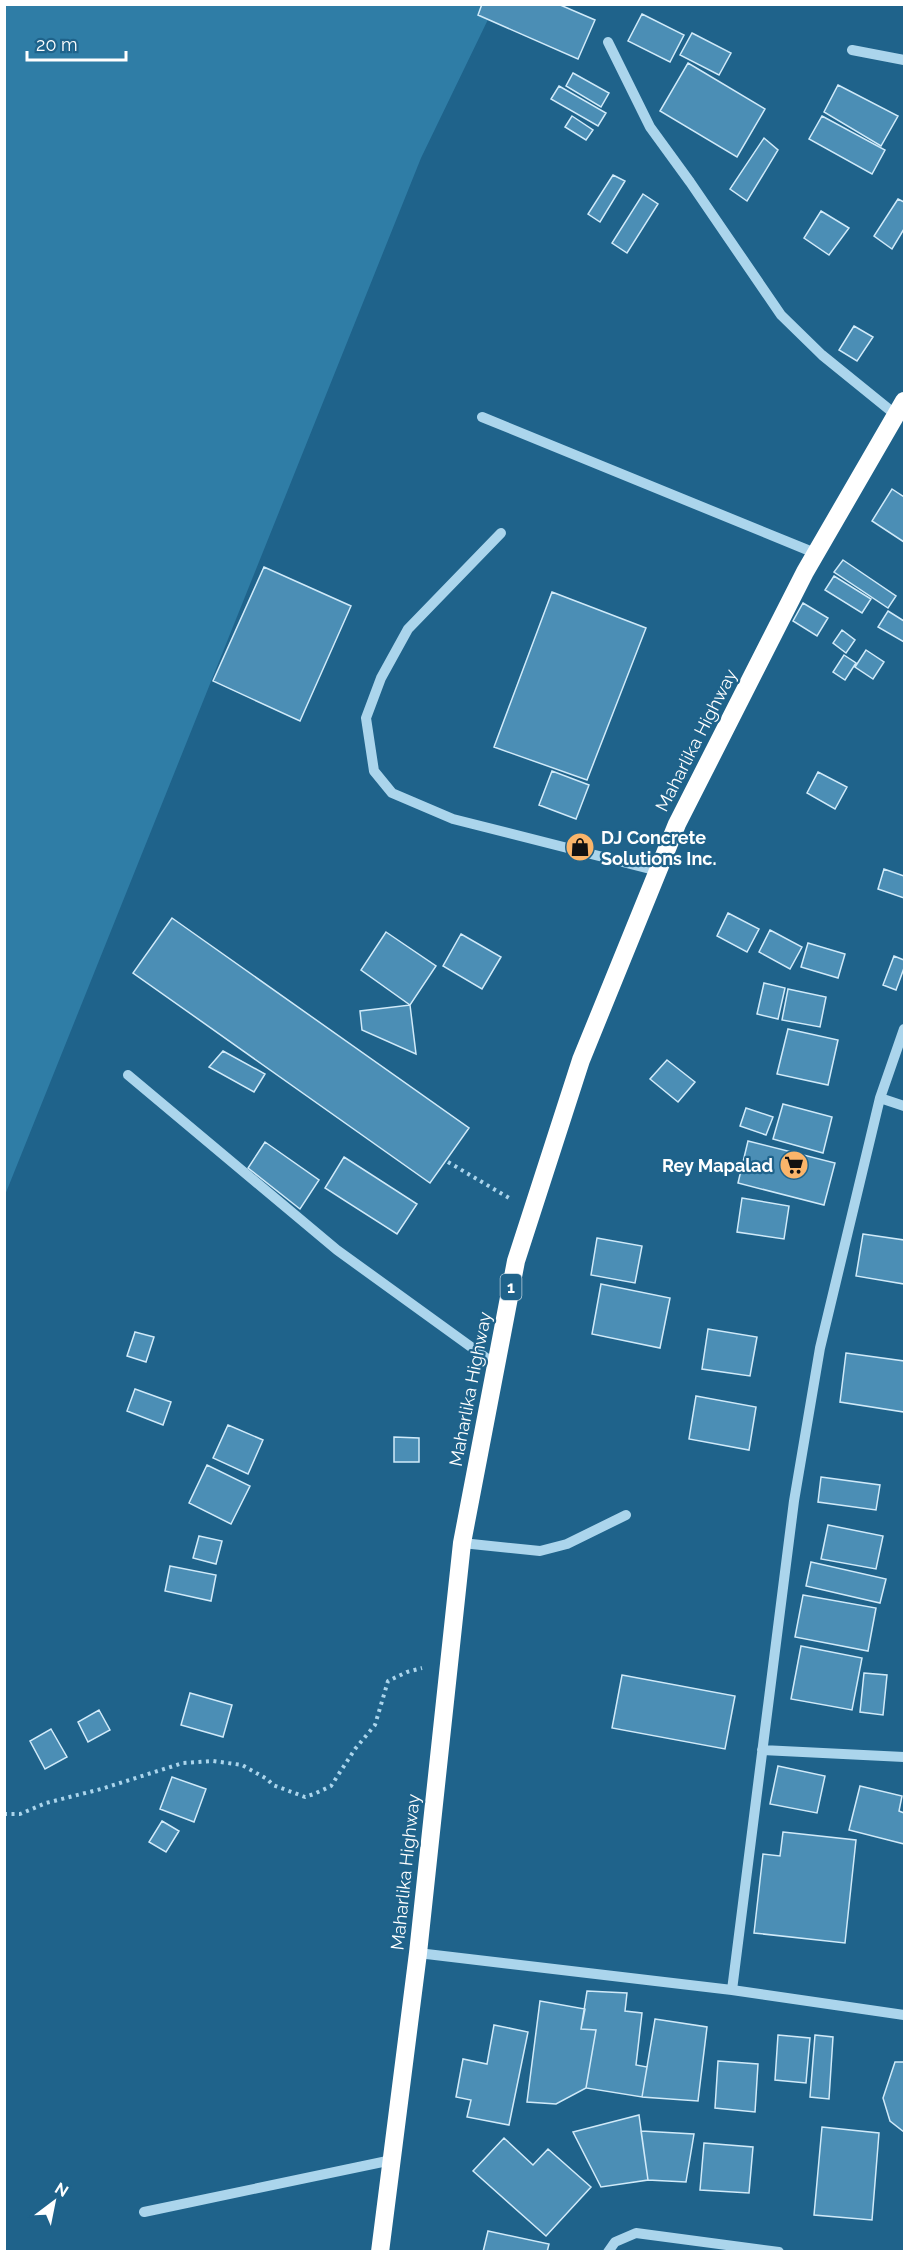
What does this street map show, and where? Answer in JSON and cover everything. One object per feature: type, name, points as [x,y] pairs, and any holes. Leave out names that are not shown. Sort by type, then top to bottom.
[{"type":"highway","name":"Maharlika Highway","points":[[380,2252],[418,1953],[462,1543],[516,1261],[581,1060],[677,824],[815,553],[900,408]]},
{"type":"street","points":[[608,42],[650,127],[781,315],[822,355],[900,408]]},
{"type":"street","points":[[852,50],[904,60]]},
{"type":"street","points":[[482,417],[815,553]]},
{"type":"street","points":[[501,533],[408,628],[387,668],[366,718],[374,771],[392,793],[453,819],[658,871]]},
{"type":"street","points":[[732,1990],[794,1501],[820,1348],[880,1098],[904,1029]]},
{"type":"street","points":[[128,1075],[337,1250],[496,1365]]},
{"type":"street","points":[[880,1098],[904,1106]]},
{"type":"street","points":[[462,1543],[540,1551],[567,1544],[626,1515]]},
{"type":"street","points":[[762,1750],[904,1757]]},
{"type":"street","points":[[418,1953],[732,1990],[904,2015]]},
{"type":"street","points":[[144,2212],[392,2160]]},
{"type":"street","points":[[608,2252],[615,2242],[636,2233],[779,2252]]},
{"type":"path","points":[[448,1162],[532,1211]]},
{"type":"path","points":[[4,1814],[20,1814],[46,1803],[101,1789],[183,1763],[213,1761],[242,1765],[273,1785],[305,1797],[314,1794],[331,1786],[354,1749],[375,1725],[388,1681],[407,1672],[449,1665]]},
{"type":"shaded area","points":[[5,5],[495,5],[421,158],[5,1195]]},
{"type":"building","points":[[482,4],[558,4],[595,20],[578,59],[478,15]]},
{"type":"building","points":[[642,14],[684,35],[670,62],[628,41]]},
{"type":"building","points":[[692,33],[731,53],[719,75],[680,55]]},
{"type":"building","points":[[688,63],[765,109],[737,157],[660,111]]},
{"type":"building","points":[[573,73],[609,93],[601,107],[566,86]]},
{"type":"building","points":[[838,85],[898,116],[881,146],[824,112]]},
{"type":"building","points":[[559,86],[606,113],[598,126],[551,99]]},
{"type":"building","points":[[572,116],[593,130],[586,140],[565,127]]},
{"type":"building","points":[[822,116],[885,150],[872,174],[809,139]]},
{"type":"building","points":[[764,138],[778,150],[747,201],[730,189]]},
{"type":"building","points":[[613,175],[625,181],[600,222],[588,214]]},
{"type":"building","points":[[643,194],[658,204],[627,253],[612,243]]},
{"type":"building","points":[[898,199],[904,202],[904,229],[892,249],[874,236]]},
{"type":"building","points":[[821,211],[849,228],[829,255],[804,238]]},
{"type":"building","points":[[854,326],[873,337],[857,361],[839,350]]},
{"type":"building","points":[[892,489],[904,497],[904,542],[872,521]]},
{"type":"building","points":[[843,560],[896,596],[888,608],[834,572]]},
{"type":"building","points":[[264,567],[351,606],[300,721],[213,681]]},
{"type":"building","points":[[834,576],[871,599],[862,613],[825,590]]},
{"type":"building","points":[[552,592],[646,628],[587,780],[494,747]]},
{"type":"building","points":[[803,603],[828,618],[817,636],[793,621]]},
{"type":"building","points":[[888,611],[904,621],[904,642],[878,627]]},
{"type":"building","points":[[842,630],[855,640],[846,653],[833,643]]},
{"type":"building","points":[[866,650],[884,662],[873,679],[855,667]]},
{"type":"building","points":[[844,655],[856,663],[845,680],[833,672]]},
{"type":"building","points":[[552,771],[589,785],[576,819],[539,805]]},
{"type":"building","points":[[818,772],[847,787],[835,809],[807,793]]},
{"type":"building","points":[[884,869],[904,876],[904,898],[878,889]]},
{"type":"building","points":[[728,913],[759,929],[747,952],[717,936]]},
{"type":"building","points":[[172,918],[469,1128],[430,1183],[133,973]]},
{"type":"building","points":[[770,930],[802,947],[790,969],[759,952]]},
{"type":"building","points":[[386,932],[436,966],[410,1005],[361,970]]},
{"type":"building","points":[[461,934],[501,957],[482,989],[443,966]]},
{"type":"building","points":[[808,943],[845,954],[838,978],[801,967]]},
{"type":"building","points":[[894,956],[904,960],[904,968],[896,990],[883,985]]},
{"type":"building","points":[[764,983],[785,988],[778,1019],[757,1014]]},
{"type":"building","points":[[788,989],[826,997],[820,1027],[782,1020]]},
{"type":"building","points":[[410,1005],[416,1054],[362,1030],[360,1011]]},
{"type":"building","points":[[788,1029],[838,1040],[828,1085],[777,1074]]},
{"type":"building","points":[[223,1051],[265,1074],[254,1092],[209,1067]]},
{"type":"building","points":[[667,1060],[695,1082],[678,1102],[650,1079]]},
{"type":"building","points":[[783,1104],[832,1117],[823,1153],[773,1139]]},
{"type":"building","points":[[746,1108],[773,1117],[766,1135],[740,1126]]},
{"type":"building","points":[[748,1141],[835,1163],[824,1205],[738,1183]]},
{"type":"building","points":[[265,1142],[319,1180],[300,1209],[248,1168]]},
{"type":"building","points":[[344,1157],[417,1204],[397,1234],[325,1188]]},
{"type":"building","points":[[742,1198],[789,1206],[784,1239],[737,1232]]},
{"type":"building","points":[[863,1234],[904,1240],[904,1284],[856,1276]]},
{"type":"building","points":[[597,1238],[642,1246],[635,1283],[591,1275]]},
{"type":"building","points":[[601,1284],[670,1298],[660,1348],[592,1334]]},
{"type":"building","points":[[708,1329],[757,1337],[750,1376],[702,1369]]},
{"type":"building","points":[[135,1332],[154,1337],[146,1362],[127,1356]]},
{"type":"building","points":[[846,1353],[904,1361],[904,1412],[840,1402]]},
{"type":"building","points":[[135,1389],[171,1402],[163,1425],[127,1411]]},
{"type":"building","points":[[696,1396],[756,1407],[749,1450],[689,1439]]},
{"type":"building","points":[[228,1425],[263,1440],[248,1474],[213,1458]]},
{"type":"building","points":[[394,1437],[419,1438],[419,1462],[394,1462]]},
{"type":"building","points":[[207,1465],[250,1486],[231,1524],[189,1503]]},
{"type":"building","points":[[821,1477],[880,1485],[876,1510],[818,1502]]},
{"type":"building","points":[[828,1525],[883,1536],[876,1569],[821,1559]]},
{"type":"building","points":[[199,1536],[222,1541],[216,1564],[193,1558]]},
{"type":"building","points":[[811,1562],[886,1579],[880,1603],[806,1586]]},
{"type":"building","points":[[170,1566],[216,1575],[211,1601],[165,1591]]},
{"type":"building","points":[[803,1595],[876,1608],[868,1651],[795,1637]]},
{"type":"building","points":[[801,1646],[862,1658],[852,1710],[791,1699]]},
{"type":"building","points":[[864,1673],[887,1675],[883,1715],[860,1712]]},
{"type":"building","points":[[622,1675],[735,1696],[725,1749],[612,1728]]},
{"type":"building","points":[[190,1693],[232,1705],[223,1737],[181,1725]]},
{"type":"building","points":[[99,1710],[110,1730],[88,1742],[78,1722]]},
{"type":"building","points":[[51,1729],[67,1757],[45,1769],[30,1741]]},
{"type":"building","points":[[778,1766],[825,1776],[817,1813],[770,1804]]},
{"type":"building","points":[[172,1777],[206,1789],[194,1822],[160,1809]]},
{"type":"building","points":[[860,1786],[902,1796],[899,1811],[904,1813],[904,1844],[849,1830]]},
{"type":"building","points":[[162,1821],[179,1831],[166,1852],[149,1842]]},
{"type":"building","points":[[783,1832],[856,1840],[845,1943],[754,1933],[763,1854],[780,1856]]},
{"type":"building","points":[[587,1991],[627,1993],[625,2011],[642,2013],[636,2065],[647,2067],[642,2097],[586,2088],[596,2030],[581,2029]]},
{"type":"building","points":[[540,2001],[585,2009],[581,2029],[596,2030],[586,2088],[556,2104],[527,2102]]},
{"type":"building","points":[[655,2019],[707,2027],[698,2101],[642,2097]]},
{"type":"building","points":[[494,2025],[528,2032],[509,2125],[467,2117],[471,2100],[456,2097],[463,2059],[487,2064]]},
{"type":"building","points":[[778,2035],[810,2038],[806,2083],[775,2080]]},
{"type":"building","points":[[815,2035],[833,2037],[829,2099],[810,2097]]},
{"type":"building","points":[[718,2061],[758,2064],[755,2112],[715,2108]]},
{"type":"building","points":[[895,2062],[904,2062],[904,2132],[890,2121],[883,2098]]},
{"type":"building","points":[[639,2115],[648,2180],[601,2187],[573,2132]]},
{"type":"building","points":[[822,2127],[879,2133],[872,2220],[814,2215]]},
{"type":"building","points":[[641,2131],[694,2134],[686,2182],[648,2180]]},
{"type":"building","points":[[504,2138],[533,2165],[548,2149],[591,2187],[546,2236],[473,2171]]},
{"type":"building","points":[[704,2143],[753,2147],[749,2193],[700,2190]]},
{"type":"building","points":[[488,2231],[549,2244],[547,2252],[483,2252]]},
{"type":"place","name":"DJ Concrete Solutions Inc.","points":[[580,847]]},
{"type":"place","name":"Rey Mapalad","points":[[794,1165]]}]
